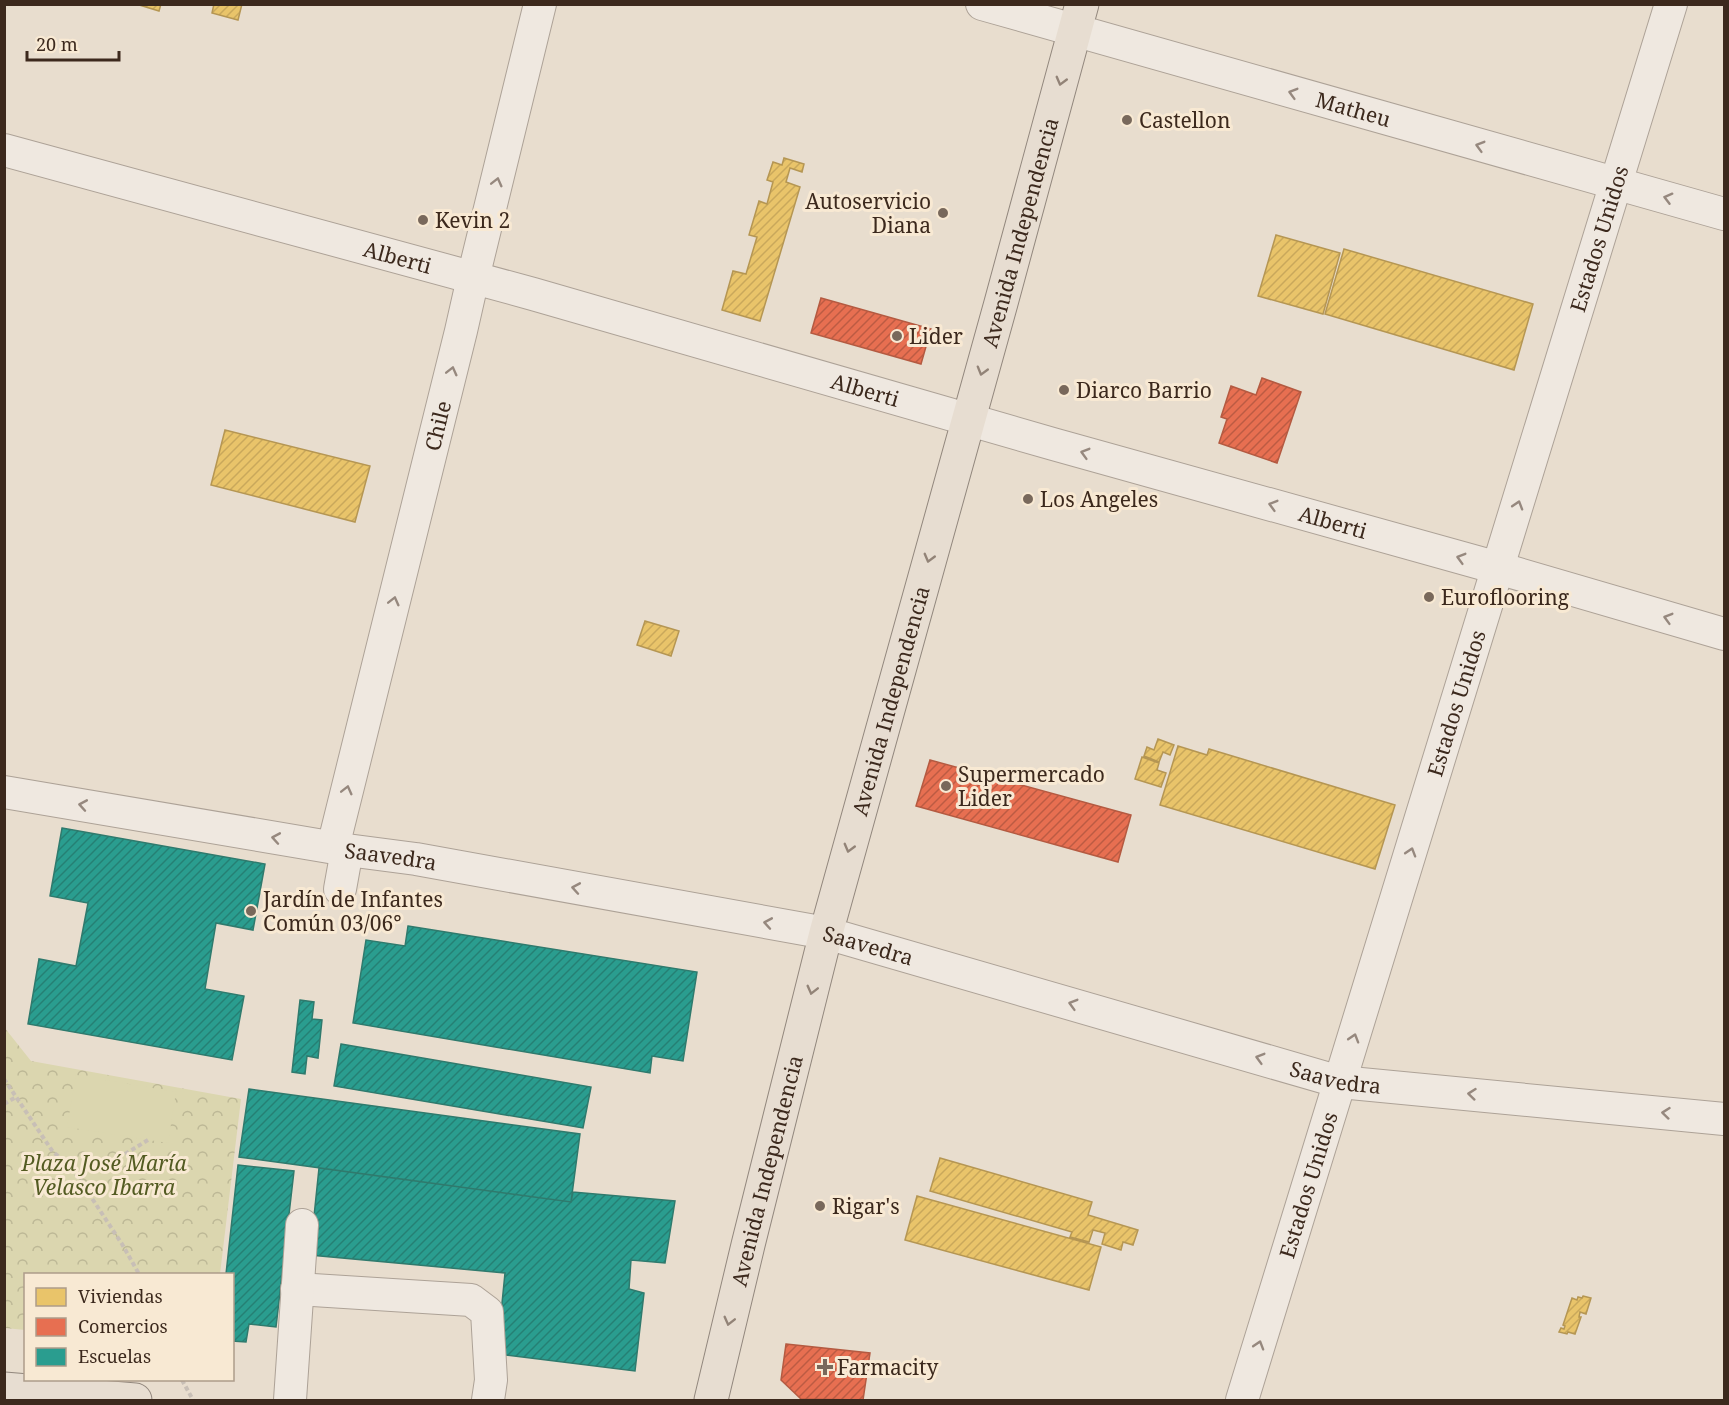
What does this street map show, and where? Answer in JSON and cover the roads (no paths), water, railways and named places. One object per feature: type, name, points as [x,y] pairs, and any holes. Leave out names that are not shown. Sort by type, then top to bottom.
[{"type":"main road","name":"Avenida Independencia","points":[[711,1401],[826,933],[1078,17]]},
{"type":"main road","points":[[4,1389],[135,1401]]},
{"type":"street","name":"Chile","points":[[340,889],[340,848],[473,278],[540,4]]},
{"type":"street","name":"Matheu","points":[[981,4],[1078,17],[1616,184],[1725,214]]},
{"type":"street","name":"Estados Unidos","points":[[1242,1401],[1671,4]]},
{"type":"street","name":"Alberti","points":[[4,150],[473,278],[1725,634]]},
{"type":"street","name":"Saavedra","points":[[4,792],[416,859],[826,933],[1340,1082],[1725,1119]]},
{"type":"street","points":[[290,1401],[302,1225]]},
{"type":"street","points":[[297,1289],[471,1300],[487,1312],[491,1380],[488,1401]]},
{"type":"place","name":"Castellon","points":[[1127,120]]},
{"type":"place","name":"Autoservicio Diana","points":[[943,213]]},
{"type":"place","name":"Kevin 2","points":[[423,220]]},
{"type":"place","name":"Lider","points":[[897,336]]},
{"type":"place","name":"Diarco Barrio","points":[[1064,390]]},
{"type":"place","name":"Los Angeles","points":[[1028,499]]},
{"type":"place","name":"Euroflooring","points":[[1429,597]]},
{"type":"place","name":"Supermercado Lider","points":[[946,786]]},
{"type":"place","name":"Jardín de Infantes Común 03/06°","points":[[251,911]]},
{"type":"place","name":"Rigar's","points":[[820,1206]]},
{"type":"place","name":"Farmacity","points":[[825,1367]]},
{"type":"park label","name":"Plaza José María Velasco Ibarra","points":[[104,1175]]}]
